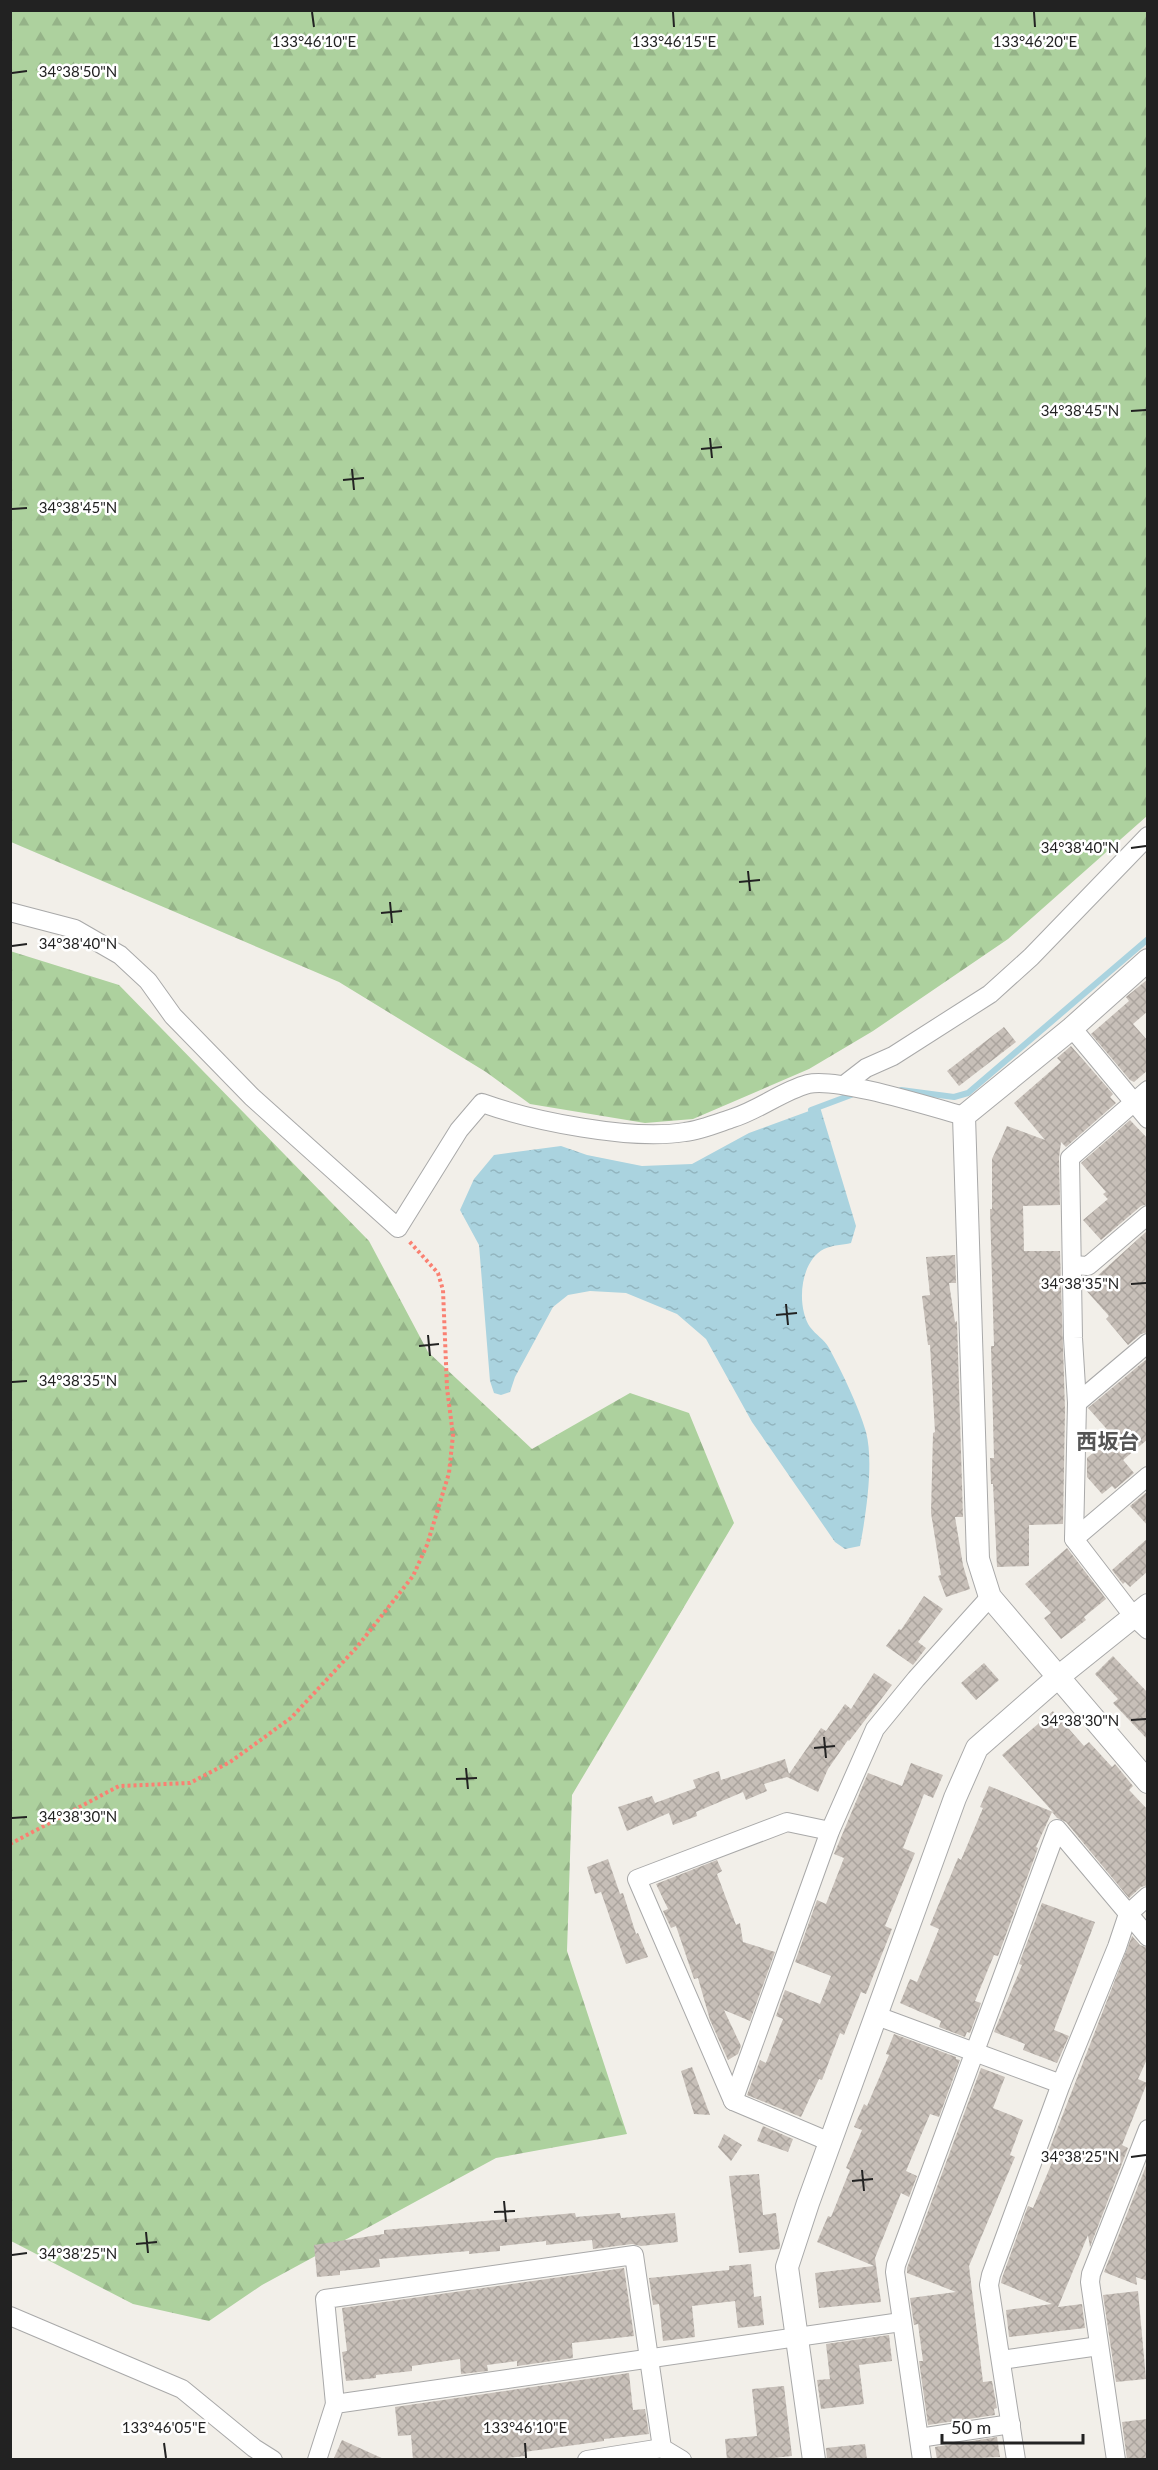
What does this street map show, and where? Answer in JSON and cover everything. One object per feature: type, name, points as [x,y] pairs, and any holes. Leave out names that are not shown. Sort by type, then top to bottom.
[{"type":"street","points":[[844,1085],[866,1068],[893,1056],[990,994],[1031,957],[1148,836]]},
{"type":"street","points":[[10,912],[75,929],[120,955],[148,981],[173,1016],[252,1097],[398,1228],[459,1130],[482,1103],[518,1115],[595,1128],[640,1134],[685,1132],[736,1118],[809,1084],[844,1085],[964,1116]]},
{"type":"street","points":[[964,1116],[1072,1028],[1148,960]]},
{"type":"street","points":[[1072,1028],[1148,1119]]},
{"type":"street","points":[[814,2460],[795,2336],[788,2267],[830,2142],[955,1798],[977,1748],[1057,1678],[1143,1617],[1074,1539],[1077,1403],[1070,1158],[1148,1090]]},
{"type":"street","points":[[964,1116],[978,1559],[990,1597],[1148,1782]]},
{"type":"street","points":[[1072,1265],[1088,1266],[1148,1215]]},
{"type":"street","points":[[1077,1403],[1148,1343]]},
{"type":"street","points":[[1074,1539],[1148,1476]]},
{"type":"street","points":[[733,2101],[830,1831],[875,1729],[916,1679],[990,1597]]},
{"type":"street","points":[[830,1831],[787,1822],[637,1879],[733,2101],[830,2142]]},
{"type":"street","points":[[922,2460],[901,2322],[896,2265],[1057,1829],[1148,1937]]},
{"type":"street","points":[[1016,2460],[989,2285],[1061,2085],[1118,1947],[1128,1914],[1148,1896]]},
{"type":"street","points":[[877,2016],[1061,2085]]},
{"type":"street","points":[[1116,2460],[1090,2282],[1091,2274],[1148,2129]]},
{"type":"street","points":[[317,2460],[335,2404],[325,2299],[634,2255],[662,2448]]},
{"type":"street","points":[[10,2316],[182,2389],[254,2448],[273,2460]]},
{"type":"street","points":[[335,2404],[901,2322]]},
{"type":"street","points":[[1001,2360],[1099,2346]]},
{"type":"street","points":[[919,2438],[1011,2424]]},
{"type":"street","points":[[587,2460],[662,2448],[682,2460]]},
{"type":"path","points":[[10,1844],[119,1786],[190,1783],[230,1762],[291,1718],[357,1647],[412,1576],[428,1545],[449,1473],[453,1435],[447,1388],[443,1290],[438,1272],[398,1228]]},
{"type":"green space","points":[[11,10],[1147,11],[1147,816],[1008,939],[873,1031],[809,1069],[693,1119],[645,1123],[530,1104],[486,1072],[339,982],[11,842]]},
{"type":"green space","points":[[10,951],[119,985],[369,1241],[428,1352],[532,1449],[630,1393],[689,1413],[734,1523],[572,1795],[567,1951],[627,2134],[496,2158],[262,2285],[209,2321],[133,2304],[11,2241]]},
{"type":"water","points":[[820,1107],[856,1226],[851,1243],[824,1249],[816,1255],[805,1273],[802,1296],[803,1308],[810,1327],[827,1345],[839,1367],[866,1432],[869,1473],[867,1504],[860,1546],[845,1549],[835,1542],[752,1422],[706,1339],[677,1314],[626,1293],[590,1291],[568,1295],[553,1307],[515,1377],[510,1392],[501,1395],[494,1393],[490,1381],[479,1245],[460,1210],[474,1179],[494,1155],[561,1146],[587,1155],[642,1166],[692,1164],[749,1133]]},
{"type":"building","points":[[1148,979],[1148,1011],[1133,1024],[1148,1041],[1148,1070],[1134,1082],[1091,1034],[1129,1001],[1126,997]]},
{"type":"building","points":[[1004,1027],[1016,1042],[959,1086],[947,1071]]},
{"type":"building","points":[[1071,1046],[1113,1094],[1110,1097],[1116,1103],[1066,1147],[1061,1142],[1060,1205],[1023,1206],[1024,1251],[1060,1251],[1065,1410],[1063,1524],[1029,1525],[1029,1566],[997,1567],[990,1458],[994,1458],[990,1209],[992,1209],[992,1159],[1007,1126],[1045,1140],[1014,1103],[1061,1062],[1057,1058]]},
{"type":"building","points":[[1130,1120],[1148,1139],[1148,1204],[1141,1206],[1101,1240],[1083,1220],[1108,1199],[1103,1194],[1106,1192],[1081,1163]]},
{"type":"building","points":[[1148,1230],[1148,1332],[1141,1334],[1128,1345],[1106,1319],[1109,1316],[1084,1288]]},
{"type":"building","points":[[955,1255],[956,1283],[949,1283],[955,1322],[957,1321],[963,1517],[955,1517],[963,1565],[970,1589],[946,1597],[938,1576],[941,1575],[931,1513],[933,1433],[935,1432],[930,1345],[928,1345],[922,1296],[930,1295],[926,1257]]},
{"type":"building","points":[[1148,1358],[1148,1439],[1123,1460],[1134,1473],[1115,1489],[1112,1486],[1102,1494],[1087,1477],[1087,1458],[1113,1436],[1088,1408]]},
{"type":"building","points":[[1148,1491],[1148,1526],[1130,1506]]},
{"type":"building","points":[[1148,1538],[1148,1571],[1130,1587],[1125,1582],[1123,1584],[1112,1570]]},
{"type":"building","points":[[1067,1548],[1106,1599],[1084,1617],[1086,1620],[1061,1639],[1044,1618],[1051,1613],[1025,1584]]},
{"type":"building","points":[[924,1596],[943,1609],[918,1642],[926,1648],[913,1665],[886,1646],[899,1629],[901,1630]]},
{"type":"building","points":[[1113,1656],[1148,1693],[1148,1740],[1113,1703],[1118,1699],[1095,1674]]},
{"type":"building","points":[[984,1663],[999,1680],[976,1700],[961,1683]]},
{"type":"building","points":[[874,1673],[892,1685],[848,1740],[828,1769],[818,1792],[787,1777],[764,1784],[767,1791],[746,1800],[743,1792],[696,1812],[697,1816],[673,1825],[669,1813],[627,1831],[618,1807],[652,1796],[655,1803],[696,1788],[693,1780],[719,1771],[721,1780],[785,1759],[789,1774],[821,1728],[826,1731],[845,1704],[851,1709]]},
{"type":"building","points":[[1053,1711],[1084,1746],[1089,1742],[1112,1767],[1115,1764],[1133,1786],[1129,1790],[1148,1810],[1148,1885],[1141,1887],[1129,1898],[1066,1822],[1057,1818],[1052,1812],[1036,1847],[1038,1848],[998,1956],[994,1955],[975,2001],[981,2003],[970,2033],[967,2032],[965,2037],[939,2027],[941,2021],[900,2003],[910,1979],[917,1982],[939,1929],[930,1925],[958,1858],[961,1860],[983,1808],[980,1807],[989,1786],[1053,1812],[1002,1755]]},
{"type":"building","points":[[911,1763],[943,1775],[933,1798],[924,1794],[903,1848],[915,1853],[885,1926],[892,1929],[866,1994],[861,1992],[844,2035],[840,2033],[822,2080],[819,2079],[801,2117],[747,2095],[760,2060],[766,2063],[783,2019],[776,2016],[785,1990],[820,2004],[831,1976],[795,1962],[817,1900],[826,1904],[844,1858],[834,1854],[868,1773],[902,1786]]},
{"type":"building","points":[[608,1859],[620,1894],[623,1893],[636,1934],[638,1933],[648,1957],[626,1964],[601,1892],[595,1894],[587,1867]]},
{"type":"building","points":[[717,1860],[722,1871],[717,1874],[736,1925],[740,1923],[743,1942],[775,1952],[750,2021],[724,2010],[741,2046],[738,2054],[728,2060],[710,2020],[698,1978],[694,1979],[676,1926],[671,1928],[663,1911],[668,1909],[656,1884]]},
{"type":"building","points":[[1042,1903],[1095,1922],[1054,2030],[1069,2036],[1057,2063],[1023,2050],[1025,2044],[994,2032],[1022,1965],[1019,1964]]},
{"type":"building","points":[[1132,1936],[1140,1945],[1148,1948],[1148,2057],[1138,2079],[1147,2083],[1122,2145],[1128,2148],[1090,2247],[1088,2235],[1058,2307],[1082,2304],[1085,2328],[1009,2337],[1006,2310],[1052,2304],[1001,2283],[1002,2278],[1028,2206],[1033,2208],[1053,2160],[1046,2158]]},
{"type":"building","points":[[894,2034],[960,2060],[939,2117],[930,2114],[906,2171],[917,2176],[909,2197],[901,2193],[875,2258],[881,2302],[819,2308],[815,2273],[874,2266],[817,2242],[828,2216],[831,2217],[850,2170],[846,2168],[862,2130],[854,2127],[864,2104],[867,2106],[889,2055],[886,2054]]},
{"type":"building","points":[[692,2067],[710,2115],[694,2114],[681,2071]]},
{"type":"building","points":[[981,2068],[1005,2077],[993,2108],[1023,2120],[1010,2155],[1015,2157],[969,2266],[983,2382],[992,2381],[997,2408],[994,2409],[995,2415],[928,2425],[919,2361],[923,2361],[918,2324],[914,2325],[910,2298],[956,2292],[907,2273],[907,2268]]},
{"type":"building","points":[[763,2126],[793,2139],[788,2152],[757,2141]]},
{"type":"building","points":[[724,2134],[742,2145],[731,2161],[718,2147]]},
{"type":"building","points":[[1148,2161],[1148,2281],[1136,2277],[1137,2285],[1104,2272]]},
{"type":"building","points":[[759,2174],[763,2215],[776,2213],[780,2246],[779,2249],[739,2253],[729,2176]]},
{"type":"building","points":[[575,2213],[576,2217],[620,2213],[621,2218],[675,2213],[678,2242],[593,2249],[592,2240],[546,2245],[546,2241],[500,2246],[500,2251],[469,2254],[469,2251],[379,2259],[380,2267],[340,2271],[340,2275],[317,2277],[314,2245],[384,2234],[384,2230]]},
{"type":"building","points":[[751,2264],[754,2297],[761,2296],[764,2325],[738,2328],[735,2301],[692,2306],[695,2337],[663,2341],[659,2304],[653,2305],[649,2278],[729,2270],[729,2266]]},
{"type":"building","points":[[624,2268],[634,2336],[572,2343],[573,2358],[517,2366],[517,2361],[487,2365],[488,2371],[461,2374],[460,2359],[412,2366],[412,2371],[376,2375],[376,2378],[346,2381],[342,2352],[347,2351],[342,2308]]},
{"type":"building","points":[[1138,2291],[1146,2379],[1116,2382],[1103,2295]]},
{"type":"building","points":[[889,2335],[892,2361],[859,2365],[864,2404],[821,2409],[817,2380],[830,2379],[826,2344]]},
{"type":"building","points":[[629,2373],[633,2410],[645,2409],[649,2434],[524,2452],[525,2456],[491,2460],[413,2460],[411,2435],[398,2436],[395,2407]]},
{"type":"building","points":[[784,2386],[792,2456],[727,2460],[725,2439],[757,2436],[752,2389]]},
{"type":"building","points":[[1148,2419],[1148,2460],[1127,2460],[1122,2422]]},
{"type":"building","points":[[997,2437],[1000,2457],[937,2460],[935,2447]]},
{"type":"building","points":[[342,2440],[386,2460],[333,2460]]},
{"type":"building","points":[[865,2444],[867,2460],[827,2460],[826,2448]]},
{"type":"waterway","points":[[901,1090],[954,1097],[968,1093],[1148,939]]},
{"type":"waterway","points":[[811,1110],[851,1095]]},
{"type":"district","name":"西坂台","points":[[1108,1440]]}]
